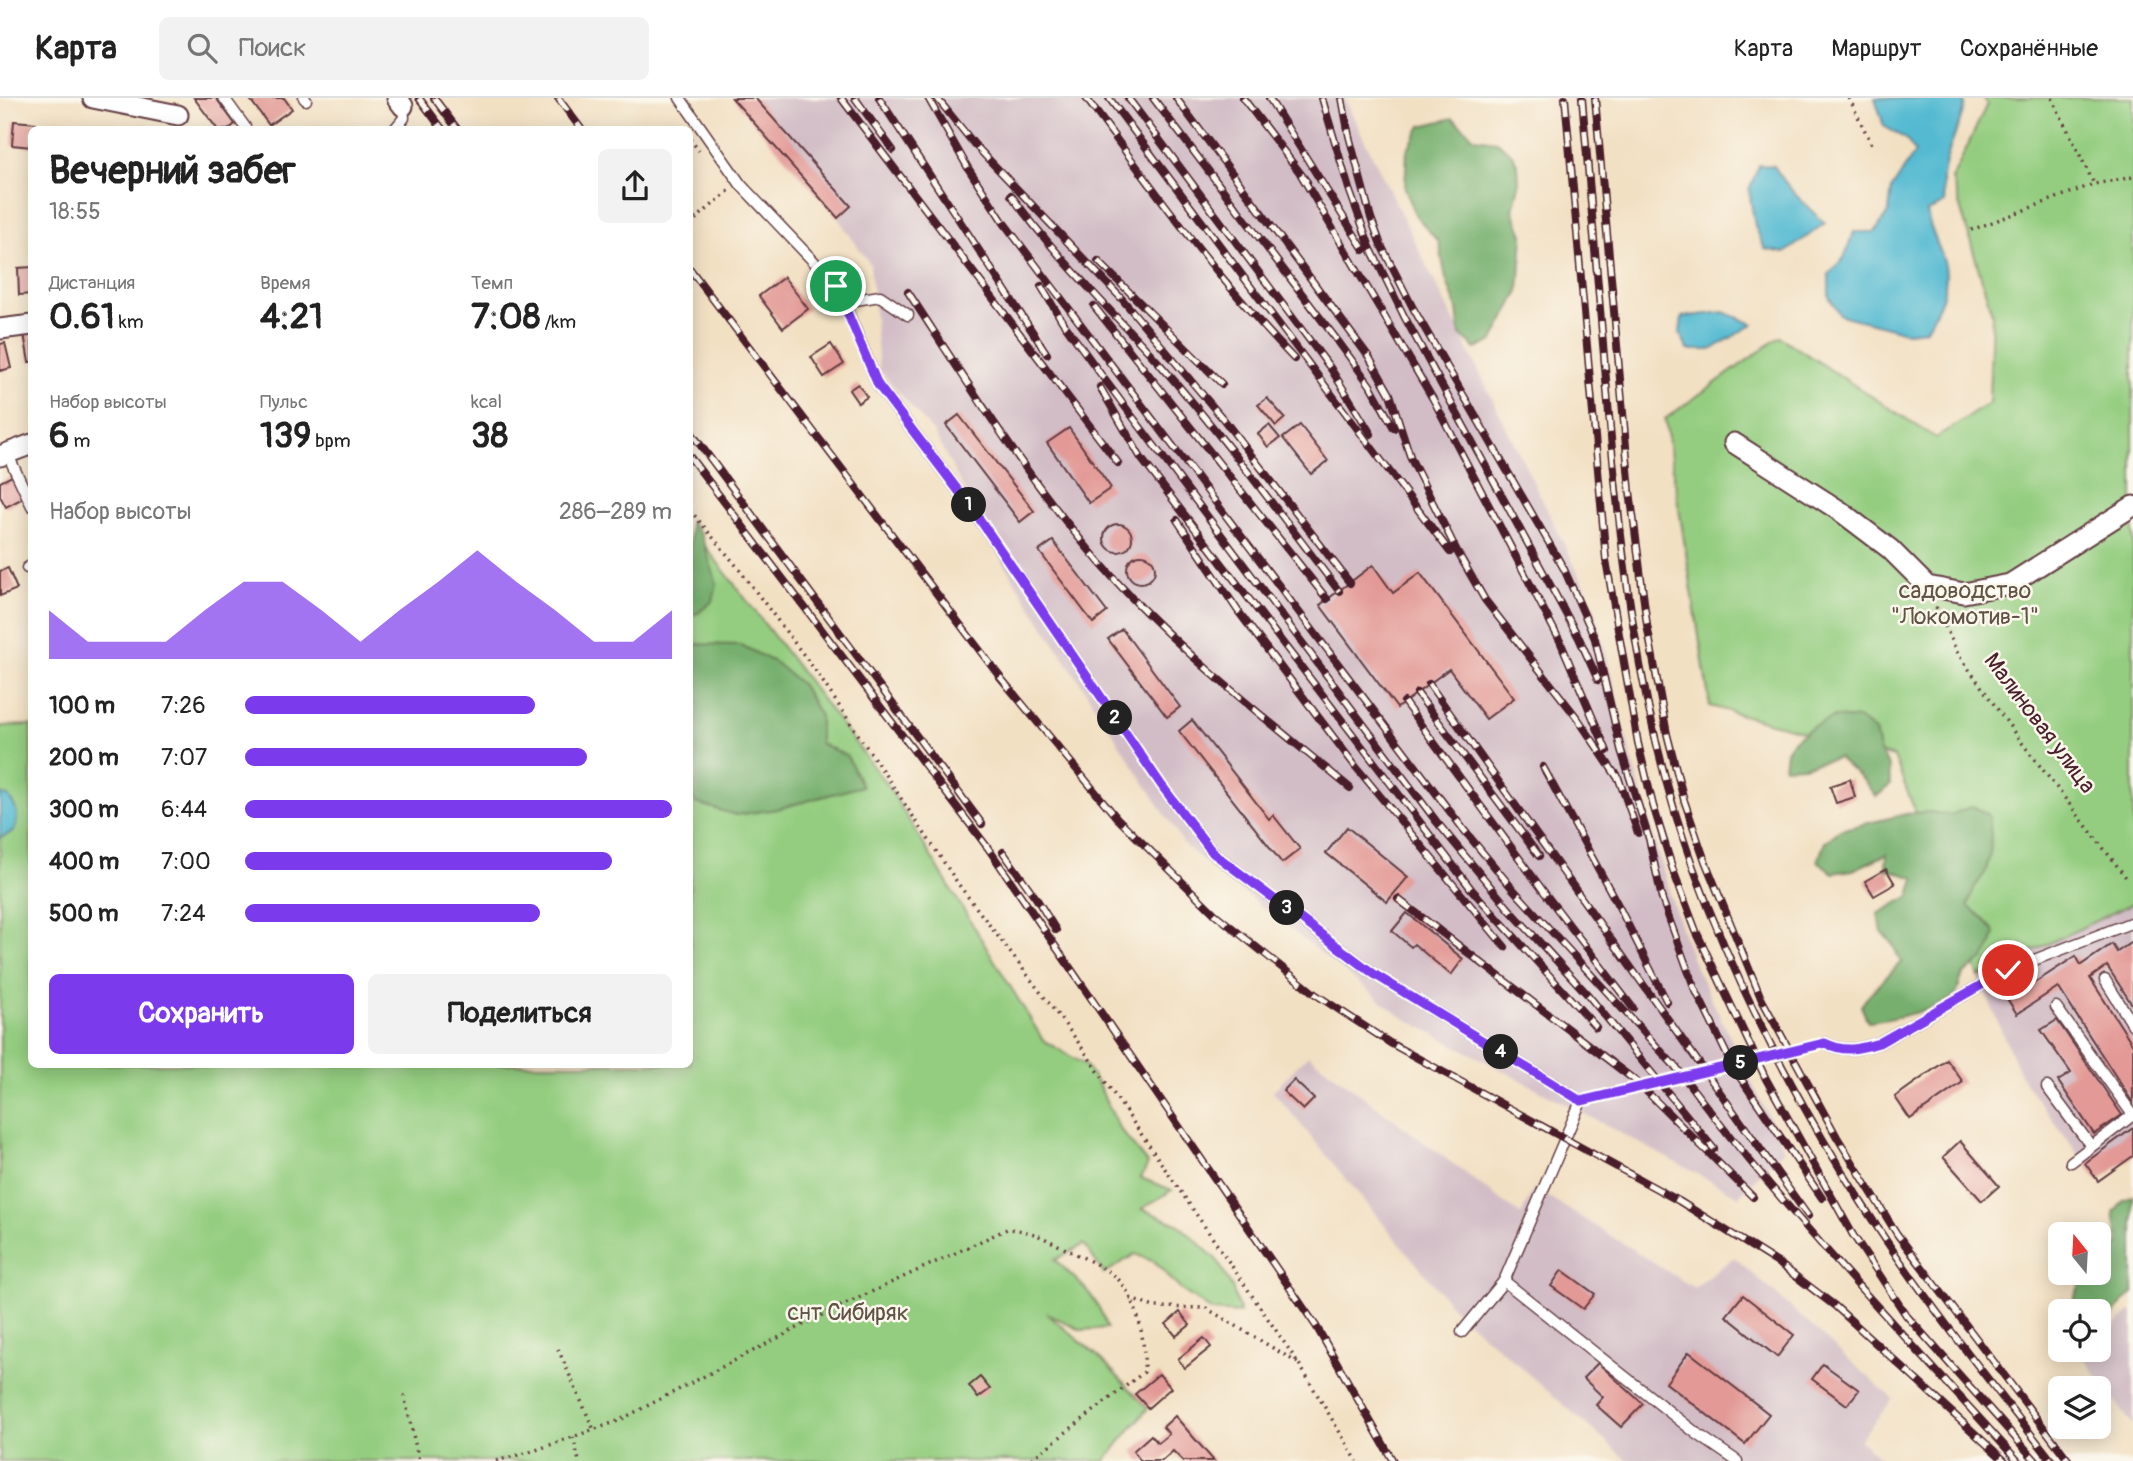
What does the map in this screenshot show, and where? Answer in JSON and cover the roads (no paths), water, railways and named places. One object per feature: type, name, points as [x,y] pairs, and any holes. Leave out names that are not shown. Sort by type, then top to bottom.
[{"type":"street","points":[[93,98],[178,115]]},
{"type":"street","points":[[0,329],[28,326]]},
{"type":"street","points":[[1734,443],[1840,511],[1890,549],[1927,586],[1964,593],[2010,584],[2133,506]]},
{"type":"street","points":[[3,455],[28,446]]},
{"type":"lane","points":[[224,98],[244,126]]},
{"type":"lane","points":[[680,98],[741,185],[836,286],[878,385],[976,514],[1162,786],[1213,853],[1374,974],[1581,1101],[1504,1281],[1462,1332]]},
{"type":"lane","points":[[397,126],[404,118],[400,102]]},
{"type":"lane","points":[[843,302],[880,296],[908,315]]},
{"type":"lane","points":[[3,455],[28,499]]},
{"type":"lane","points":[[1825,1043],[1839,1050],[1856,1050],[1879,1043],[2008,970],[2133,922]]},
{"type":"lane","points":[[2105,980],[2133,1025]]},
{"type":"lane","points":[[2056,1007],[2133,1115],[2071,1162]]},
{"type":"lane","points":[[2047,1087],[2091,1146]]},
{"type":"lane","points":[[1504,1281],[1696,1433],[1737,1461]]},
{"type":"water","points":[[1875,98],[1962,98],[1965,103],[1945,164],[1945,203],[1927,212],[1943,258],[1946,277],[1943,296],[1925,330],[1907,332],[1840,315],[1829,297],[1829,274],[1844,258],[1854,232],[1875,232],[1889,211],[1892,188],[1915,152],[1906,139],[1884,126]]},
{"type":"water","points":[[1759,165],[1774,166],[1797,196],[1825,223],[1785,253],[1765,249],[1755,226],[1749,190]]},
{"type":"water","points":[[1724,312],[1753,324],[1711,350],[1688,350],[1680,333],[1682,317]]},
{"type":"water","points":[[0,795],[8,796],[17,816],[14,831],[0,838]]},
{"type":"railway","points":[[419,98],[440,126]]},
{"type":"railway","points":[[434,98],[455,126]]},
{"type":"railway","points":[[558,98],[579,126]]},
{"type":"railway","points":[[841,98],[1118,463]]},
{"type":"railway","points":[[855,98],[893,150]]},
{"type":"railway","points":[[879,98],[1047,354]]},
{"type":"railway","points":[[928,98],[968,168],[1004,223],[1464,830],[1512,888],[1680,1072]]},
{"type":"railway","points":[[937,98],[974,144],[1122,299],[1224,420],[1350,583]]},
{"type":"railway","points":[[1086,98],[1212,265],[1294,359]]},
{"type":"railway","points":[[1109,98],[1450,552]]},
{"type":"railway","points":[[1128,98],[1331,369],[1371,434]]},
{"type":"railway","points":[[1153,98],[1370,385],[1394,428]]},
{"type":"railway","points":[[1176,98],[1369,357],[1390,394],[1411,459],[1485,600],[1578,719],[1619,780]]},
{"type":"railway","points":[[1243,98],[1307,182]]},
{"type":"railway","points":[[1269,98],[1364,250]]},
{"type":"railway","points":[[1322,98],[1349,189],[1370,247],[1404,316],[1579,638],[1598,680]]},
{"type":"railway","points":[[1342,98],[1349,136],[1381,245],[1413,308],[1564,569],[1595,639],[1621,750],[1649,839],[1662,899],[1694,987],[1733,1067],[1822,1198]]},
{"type":"railway","points":[[1565,98],[1606,560],[1638,743],[1673,870],[1696,931],[1766,1079],[1853,1235],[1906,1315],[2036,1461]]},
{"type":"railway","points":[[1582,98],[1624,564],[1644,687],[1674,808],[1693,867],[1755,1013],[1804,1107],[1858,1198],[1906,1270],[2052,1461]]},
{"type":"railway","points":[[1595,98],[1630,491],[1647,625],[1667,734],[1684,800],[1705,861],[1761,998],[1837,1137],[1897,1234],[2069,1461]]},
{"type":"railway","points":[[1301,175],[1433,399],[1560,641],[1607,751]]},
{"type":"railway","points":[[1011,195],[1063,260],[1182,390],[1339,591]]},
{"type":"railway","points":[[1098,261],[1222,384]]},
{"type":"railway","points":[[693,273],[1000,677],[1117,818],[1215,914],[1315,994],[1390,1043],[1679,1201],[1781,1265],[1835,1306],[2005,1461]]},
{"type":"railway","points":[[1041,286],[1062,321],[1102,376],[1436,821],[1510,910],[1588,995],[1714,1149]]},
{"type":"railway","points":[[908,292],[1032,477],[1116,581],[1200,663],[1350,788]]},
{"type":"railway","points":[[1094,306],[1327,599]]},
{"type":"railway","points":[[1100,387],[1141,458],[1472,890],[1596,1027]]},
{"type":"railway","points":[[693,435],[982,824]]},
{"type":"railway","points":[[693,461],[988,848],[1316,1326],[1393,1461]]},
{"type":"railway","points":[[1177,520],[1238,611],[1356,767],[1505,947]]},
{"type":"railway","points":[[1429,684],[1808,1216]]},
{"type":"railway","points":[[1417,693],[1539,856]]},
{"type":"railway","points":[[1404,702],[1633,1008]]},
{"type":"railway","points":[[1543,767],[1667,1002]]},
{"type":"railway","points":[[1617,774],[1638,833]]},
{"type":"railway","points":[[1003,852],[1056,930]]},
{"type":"railway","points":[[1398,899],[1637,1082],[1753,1197]]},
{"type":"railway","points":[[1674,1064],[1798,1217],[2018,1461]]},
{"type":"park label","name":"садоводство \"Локомотив-1\"","points":[[1965,603]]},
{"type":"park label","name":"снт Сибиряк","points":[[848,1312]]}]
